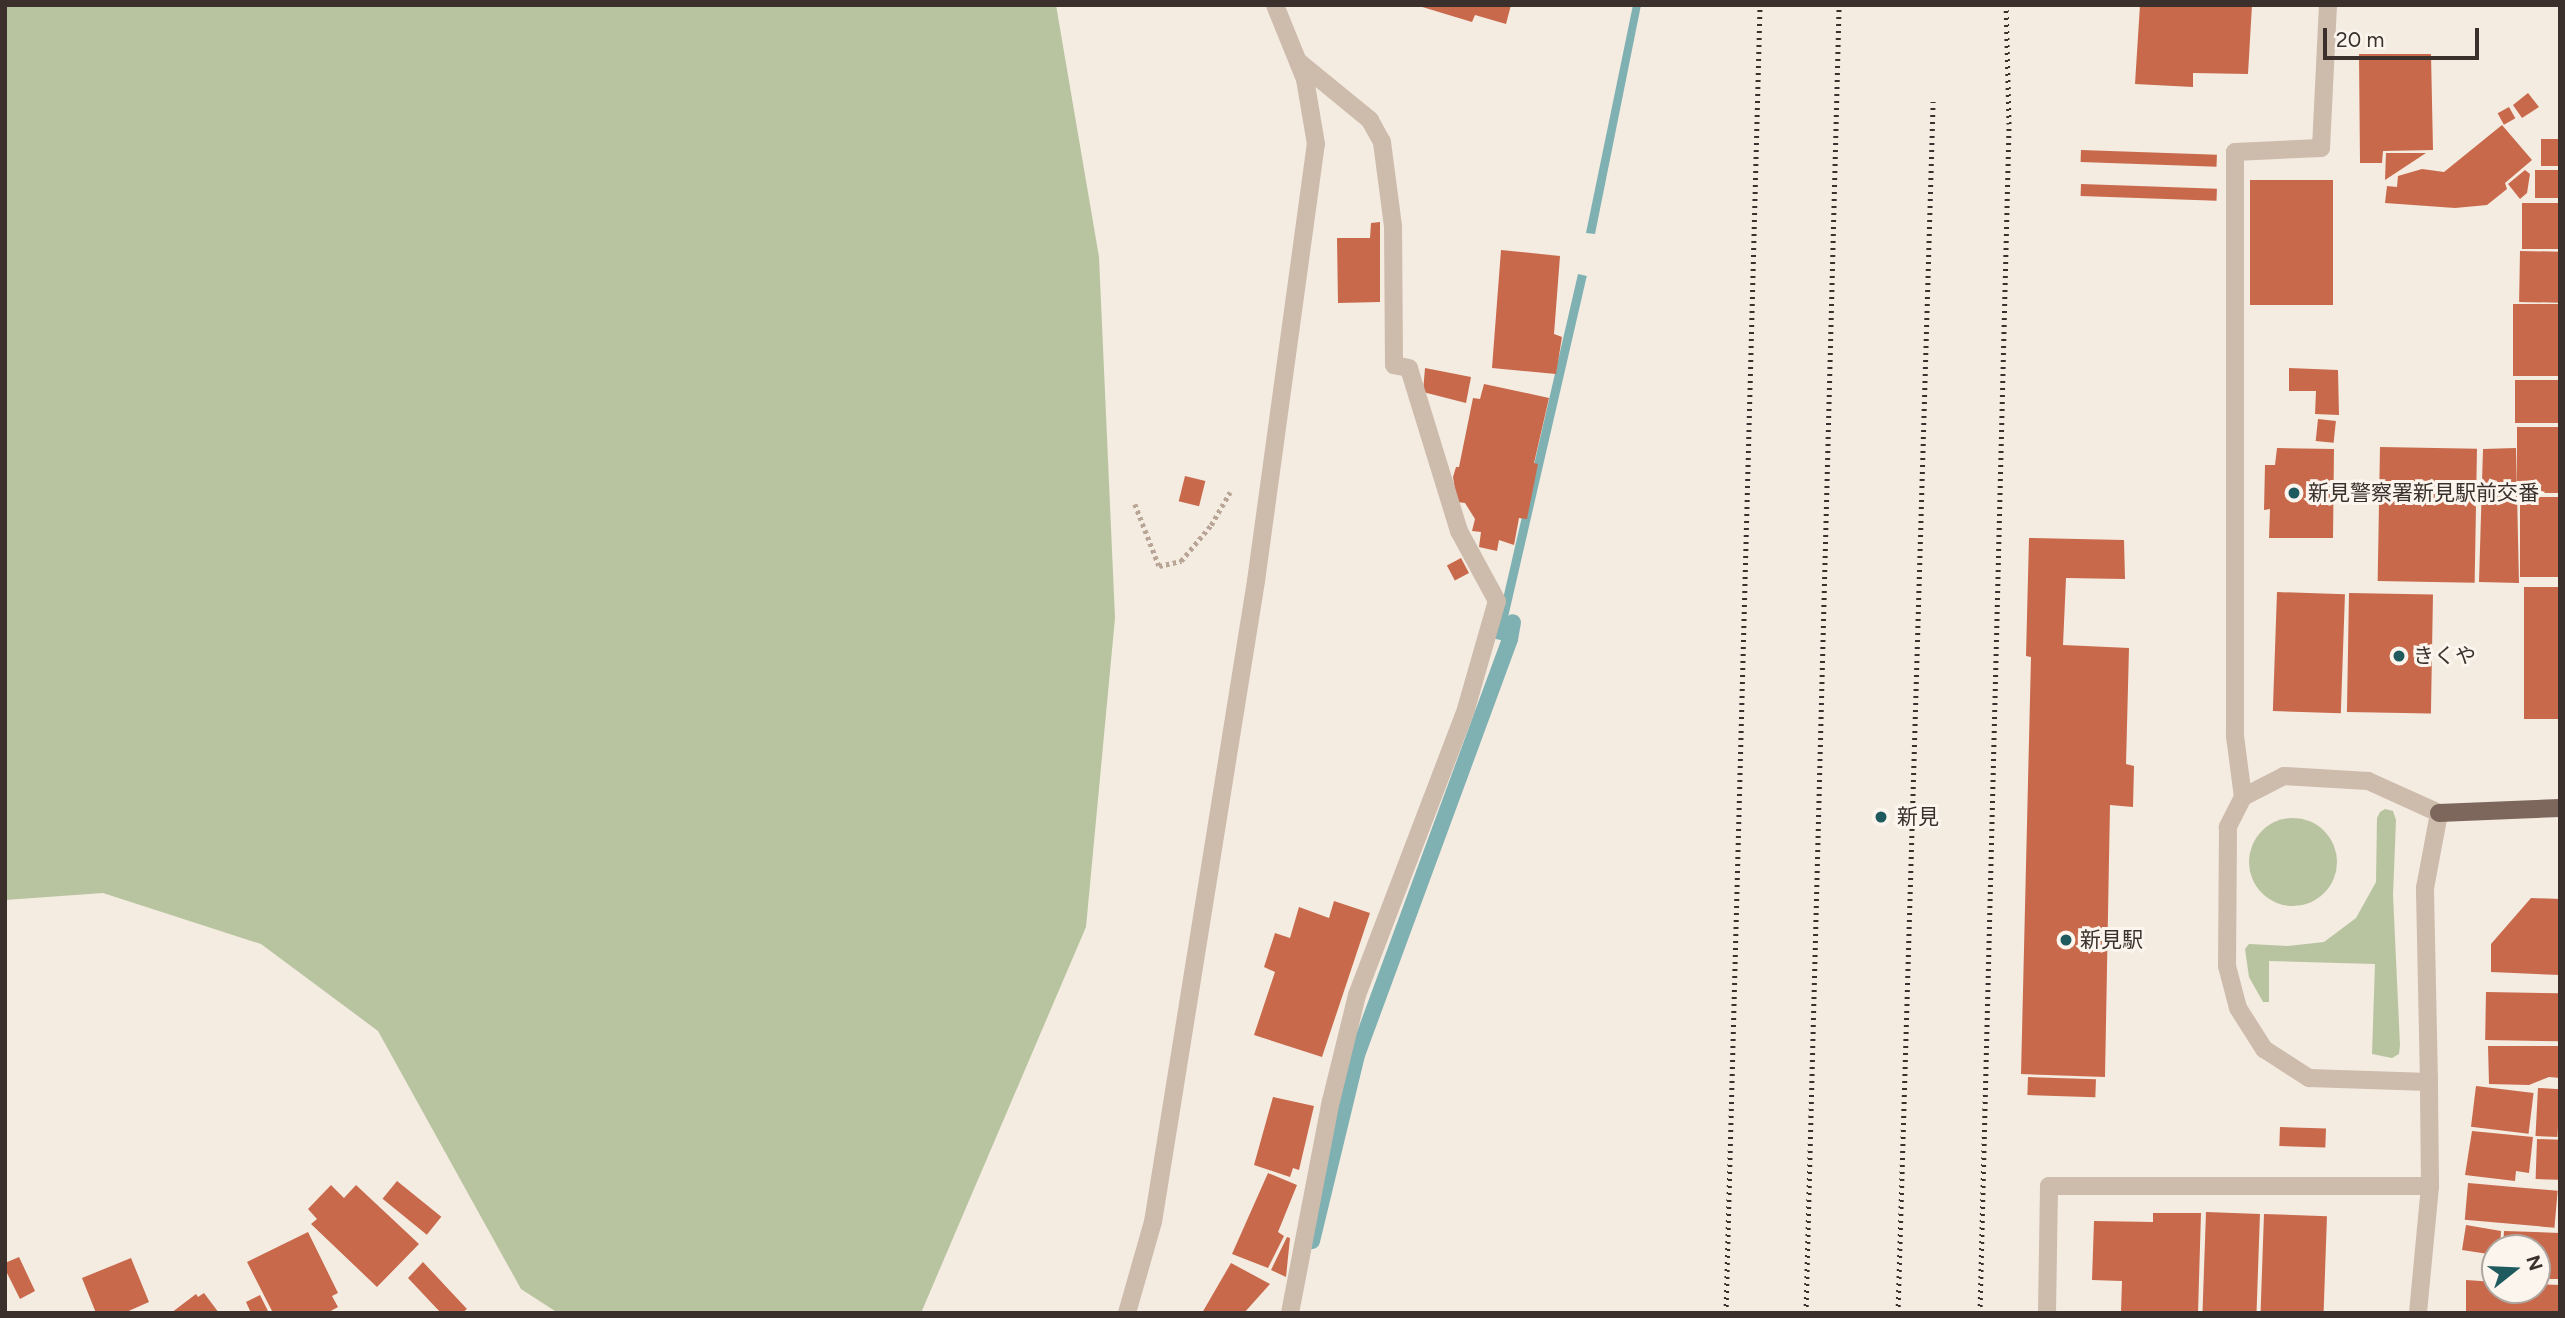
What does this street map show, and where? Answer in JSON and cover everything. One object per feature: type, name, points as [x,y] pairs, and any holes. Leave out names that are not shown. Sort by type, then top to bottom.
[{"type":"main road","points":[[2439,813],[2560,808]]},
{"type":"street","points":[[1127,1313],[1153,1222],[1254,594],[1316,144],[1305,79],[1275,5]]},
{"type":"street","points":[[2328,5],[2321,148],[2235,152],[2235,736],[2243,797],[2228,827],[2227,966],[2238,1008],[2264,1049],[2309,1078],[2429,1082]]},
{"type":"street","points":[[1290,1313],[1331,1101],[1357,995],[1466,709],[1497,601],[1459,531],[1409,368],[1394,365],[1393,226],[1382,142],[1370,120],[1298,61]]},
{"type":"street","points":[[2243,797],[2284,776],[2368,781],[2439,813],[2425,888],[2430,1186],[2418,1313]]},
{"type":"street","points":[[2047,1313],[2049,1186],[2430,1186]]},
{"type":"path","points":[[1135,504],[1159,566],[1181,561],[1211,525],[1250,458],[1274,451]]},
{"type":"green space","points":[[5,5],[1056,5],[1099,257],[1115,618],[1086,927],[921,1313],[558,1313],[521,1289],[378,1031],[261,944],[103,893],[5,900]]},
{"type":"green space","points":[[2385,809],[2393,811],[2396,820],[2393,895],[2400,1045],[2399,1054],[2392,1058],[2372,1054],[2375,964],[2269,961],[2269,1002],[2263,1002],[2249,977],[2245,949],[2249,944],[2288,946],[2324,942],[2356,918],[2376,882],[2377,818]]},
{"type":"green space","points":[[2293,818],[2310,822],[2324,831],[2333,845],[2337,862],[2333,879],[2324,893],[2310,902],[2293,906],[2276,902],[2262,893],[2253,879],[2249,862],[2253,845],[2262,831],[2276,822]]},
{"type":"water","points":[[1633,5],[1641,5],[1595,234],[1586,233]]},
{"type":"water","points":[[1578,274],[1587,276],[1503,640],[1494,638]]},
{"type":"building","points":[[1511,5],[1506,24],[1475,15],[1472,22],[1419,6]]},
{"type":"building","points":[[2140,5],[2252,5],[2248,74],[2193,73],[2193,87],[2135,84]]},
{"type":"building","points":[[2359,54],[2431,54],[2433,150],[2383,151],[2382,163],[2360,163]]},
{"type":"building","points":[[2528,93],[2539,107],[2522,118],[2513,105]]},
{"type":"building","points":[[2509,107],[2515,118],[2504,125],[2498,113]]},
{"type":"building","points":[[2502,125],[2532,160],[2505,183],[2507,189],[2487,205],[2455,208],[2385,203],[2387,186],[2397,187],[2398,176],[2422,169],[2444,172]]},
{"type":"building","points":[[2541,139],[2560,139],[2560,166],[2541,166]]},
{"type":"building","points":[[2081,150],[2217,155],[2216,167],[2081,162]]},
{"type":"building","points":[[2386,153],[2426,153],[2385,180]]},
{"type":"building","points":[[2525,170],[2530,174],[2527,193],[2520,199],[2508,184]]},
{"type":"building","points":[[2535,170],[2560,170],[2560,198],[2535,198]]},
{"type":"building","points":[[2250,180],[2333,180],[2333,305],[2250,305]]},
{"type":"building","points":[[2081,184],[2217,189],[2216,201],[2081,196]]},
{"type":"building","points":[[2522,203],[2560,203],[2560,249],[2522,249]]},
{"type":"building","points":[[1380,222],[1380,302],[1338,303],[1337,238],[1370,238],[1371,223]]},
{"type":"building","points":[[1501,250],[1560,256],[1554,334],[1562,337],[1556,374],[1492,368]]},
{"type":"building","points":[[2520,251],[2560,252],[2559,303],[2519,302]]},
{"type":"building","points":[[2513,304],[2560,304],[2560,376],[2513,376]]},
{"type":"building","points":[[1425,368],[1471,377],[1466,403],[1423,392]]},
{"type":"building","points":[[2289,368],[2338,370],[2339,415],[2315,414],[2316,391],[2289,391]]},
{"type":"building","points":[[2515,380],[2560,380],[2560,423],[2515,423]]},
{"type":"building","points":[[1484,384],[1549,398],[1534,463],[1538,464],[1527,519],[1519,518],[1514,545],[1499,540],[1497,551],[1479,547],[1481,532],[1472,531],[1475,519],[1465,503],[1457,502],[1453,477],[1456,467],[1459,467],[1473,398],[1480,399]]},
{"type":"building","points":[[2318,419],[2336,421],[2334,443],[2316,441]]},
{"type":"building","points":[[2517,427],[2560,427],[2560,493],[2517,493]]},
{"type":"building","points":[[2380,447],[2477,449],[2475,583],[2378,581]]},
{"type":"building","points":[[2277,448],[2334,449],[2333,538],[2269,538],[2270,509],[2264,510],[2265,465],[2275,465]]},
{"type":"building","points":[[2516,448],[2519,583],[2479,582],[2483,449]]},
{"type":"building","points":[[1185,476],[1205,481],[1199,506],[1179,501]]},
{"type":"building","points":[[2520,497],[2560,497],[2560,577],[2520,577]]},
{"type":"building","name":"新見駅","points":[[2029,538],[2124,540],[2125,579],[2066,578],[2063,645],[2129,648],[2126,764],[2134,766],[2133,807],[2110,805],[2105,1077],[2021,1074],[2031,657],[2026,656]]},
{"type":"building","points":[[1461,558],[1469,573],[1455,581],[1447,566]]},
{"type":"building","points":[[2524,587],[2560,587],[2560,719],[2524,719]]},
{"type":"building","points":[[2277,592],[2345,594],[2341,713],[2273,711]]},
{"type":"building","points":[[2349,593],[2433,594],[2431,713],[2347,712]]},
{"type":"building","points":[[2531,898],[2560,899],[2560,975],[2491,972],[2491,944]]},
{"type":"building","points":[[1334,901],[1370,913],[1322,1057],[1254,1035],[1275,972],[1264,967],[1275,933],[1290,938],[1299,907],[1329,918]]},
{"type":"building","points":[[2486,992],[2560,993],[2559,1041],[2485,1040]]},
{"type":"building","points":[[2488,1046],[2560,1046],[2560,1078],[2549,1077],[2529,1085],[2489,1084]]},
{"type":"building","points":[[2028,1077],[2096,1079],[2095,1097],[2027,1095]]},
{"type":"building","points":[[2476,1086],[2534,1093],[2529,1134],[2471,1127]]},
{"type":"building","points":[[2538,1088],[2560,1089],[2557,1137],[2535,1136]]},
{"type":"building","points":[[1273,1097],[1314,1106],[1299,1170],[1293,1168],[1290,1177],[1254,1165]]},
{"type":"building","points":[[2280,1127],[2326,1129],[2325,1148],[2279,1146]]},
{"type":"building","points":[[2472,1131],[2533,1137],[2529,1173],[2516,1171],[2515,1181],[2465,1175]]},
{"type":"building","points":[[2537,1139],[2560,1140],[2559,1180],[2536,1179]]},
{"type":"building","points":[[1268,1173],[1297,1185],[1278,1232],[1284,1236],[1268,1268],[1232,1254]]},
{"type":"building","points":[[397,1181],[441,1217],[427,1235],[383,1199]]},
{"type":"building","points":[[2468,1183],[2558,1191],[2554,1228],[2465,1220]]},
{"type":"building","points":[[331,1185],[344,1198],[356,1185],[419,1244],[377,1287],[311,1224],[317,1219],[308,1209]]},
{"type":"building","points":[[2206,1212],[2260,1214],[2257,1313],[2202,1313]]},
{"type":"building","points":[[2153,1213],[2201,1213],[2198,1313],[2121,1312],[2122,1281],[2092,1280],[2094,1221],[2153,1222]]},
{"type":"building","points":[[2264,1214],[2327,1216],[2324,1313],[2261,1313]]},
{"type":"building","points":[[2466,1225],[2501,1231],[2501,1234],[2481,1234],[2481,1253],[2462,1250]]},
{"type":"building","points":[[2504,1231],[2560,1233],[2560,1279],[2551,1279],[2551,1234],[2504,1234]]},
{"type":"building","points":[[308,1232],[338,1293],[332,1296],[338,1307],[327,1313],[273,1313],[247,1262]]},
{"type":"building","points":[[1287,1237],[1290,1238],[1286,1277],[1271,1270]]},
{"type":"building","points":[[19,1257],[35,1291],[20,1299],[5,1269],[5,1263]]},
{"type":"building","points":[[131,1258],[149,1302],[124,1313],[96,1313],[82,1278]]},
{"type":"building","points":[[423,1262],[467,1309],[462,1313],[441,1313],[408,1278]]},
{"type":"building","points":[[1231,1263],[1270,1284],[1244,1313],[1202,1313]]},
{"type":"building","points":[[2466,1280],[2481,1281],[2481,1304],[2551,1304],[2551,1285],[2560,1285],[2560,1313],[2466,1313]]},
{"type":"building","points":[[204,1293],[219,1313],[171,1313],[196,1294],[198,1297]]},
{"type":"building","points":[[260,1295],[269,1313],[251,1313],[246,1302]]},
{"type":"waterway","points":[[1312,1241],[1357,1055],[1510,639],[1513,622]]},
{"type":"railway","points":[[1726,1313],[1760,5]]},
{"type":"railway","points":[[1806,1313],[1839,5]]},
{"type":"railway","points":[[1980,1313],[2009,124],[2006,5]]},
{"type":"railway","points":[[1898,1313],[1933,102]]},
{"type":"place","name":"新見警察署新見駅前交番","points":[[2294,493]]},
{"type":"place","name":"きくや","points":[[2399,656]]},
{"type":"place","name":"新見","points":[[1881,817]]},
{"type":"place","name":"新見駅","points":[[2066,940]]}]
